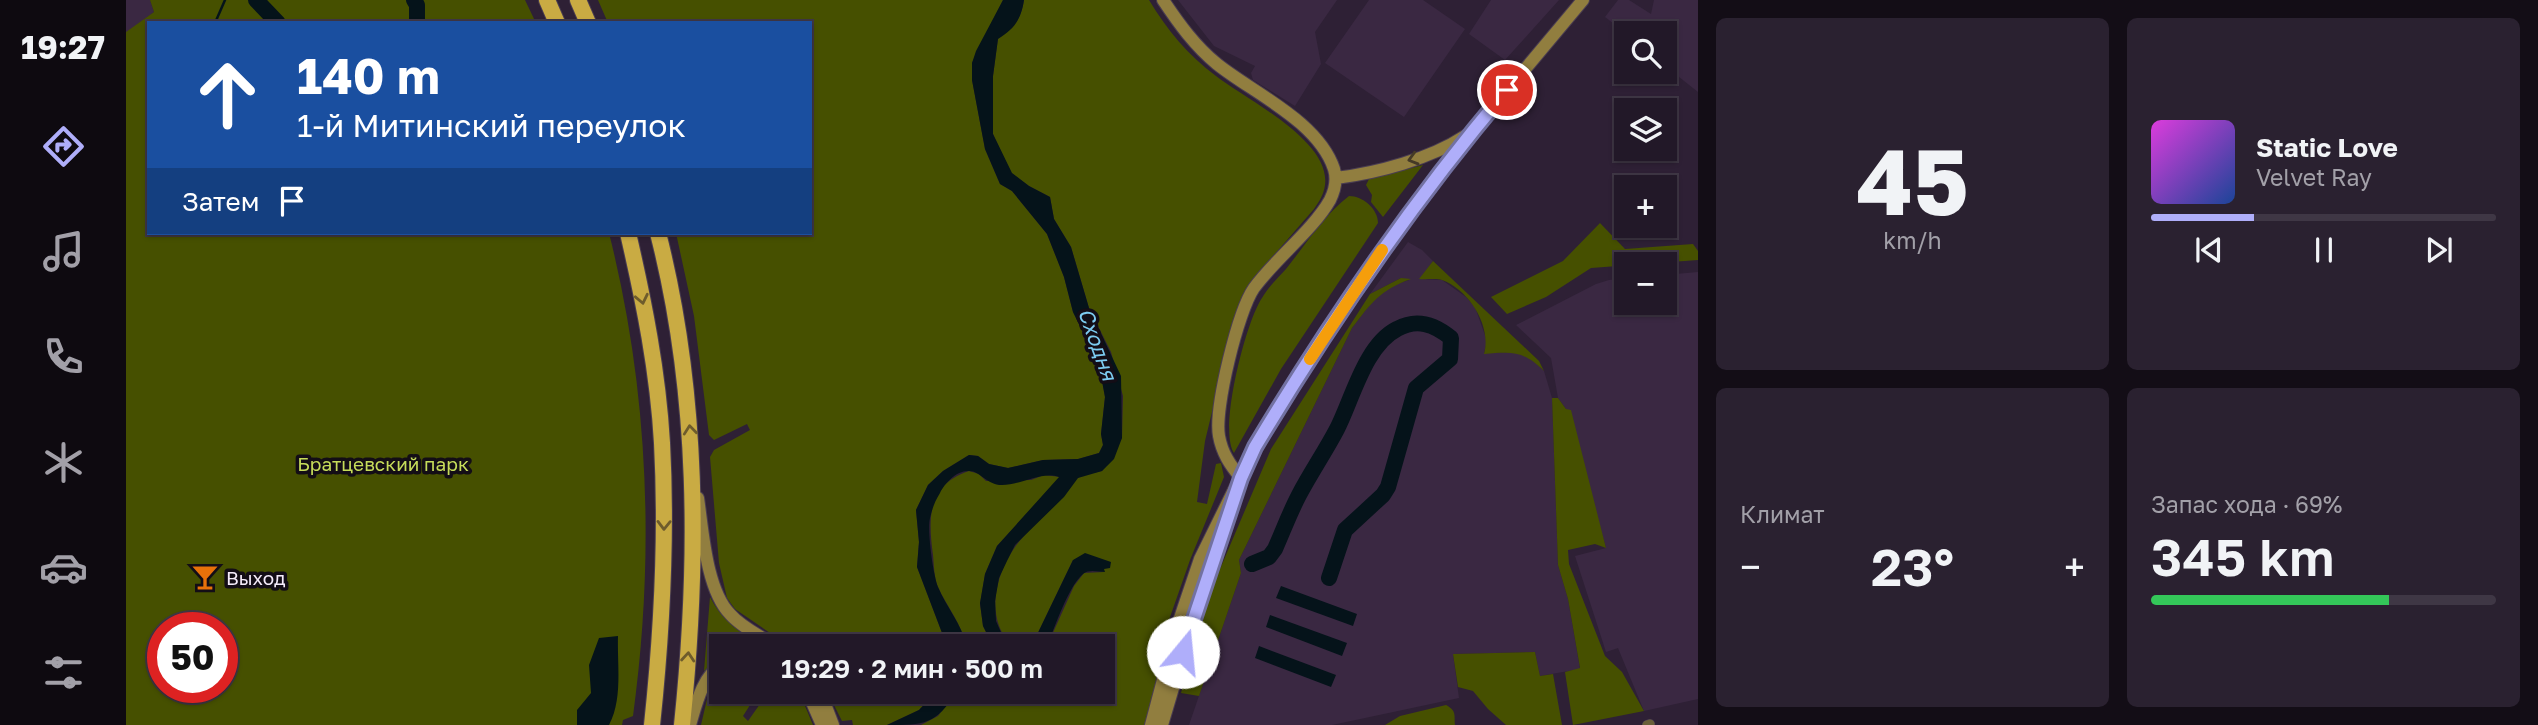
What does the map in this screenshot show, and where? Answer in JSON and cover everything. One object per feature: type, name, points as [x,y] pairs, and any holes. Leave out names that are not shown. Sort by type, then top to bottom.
[{"type":"highway","points":[[547,0],[556,21]]},
{"type":"highway","points":[[578,0],[587,21]]},
{"type":"highway","points":[[628,235],[649,332],[662,441],[664,579],[652,725]]},
{"type":"highway","points":[[658,235],[681,356],[692,457],[692,578],[682,725]]},
{"type":"main road","points":[[1163,0],[1194,43],[1218,65],[1276,104],[1305,128],[1328,158],[1336,178],[1330,200],[1253,290],[1238,323],[1219,413],[1219,434],[1225,455],[1241,478]]},
{"type":"main road","points":[[1151,725],[1187,593],[1200,559],[1255,447],[1277,410],[1385,245],[1474,130],[1583,0]]},
{"type":"main road","points":[[1336,178],[1358,176],[1426,155],[1458,141],[1474,130]]},
{"type":"main road","points":[[692,457],[709,564],[721,602],[729,614],[758,634]]},
{"type":"main road","points":[[1162,725],[1200,597],[1241,478]]},
{"type":"main road","points":[[690,725],[699,695],[709,678]]},
{"type":"main road","points":[[813,704],[822,725]]},
{"type":"main road","points":[[825,704],[833,725]]},
{"type":"shaded area","points":[[126,0],[150,0],[154,12],[126,33]]},
{"type":"shaded area","points":[[1178,0],[1337,0],[1315,32],[1321,64],[1295,106],[1253,80],[1251,73],[1255,66],[1214,46]]},
{"type":"shaded area","points":[[1369,0],[1423,0],[1465,29],[1404,117],[1325,63]]},
{"type":"shaded area","points":[[1491,0],[1559,0],[1505,60],[1469,34]]},
{"type":"shaded area","points":[[1618,0],[1629,0],[1651,14],[1654,0],[1698,0],[1698,92],[1677,75],[1677,21],[1614,21],[1614,24],[1605,17]]},
{"type":"shaded area","points":[[1408,242],[1422,250],[1433,261],[1420,279],[1442,280],[1475,307],[1487,341],[1484,353],[1517,352],[1532,359],[1544,371],[1552,398],[1558,565],[1568,599],[1580,669],[1540,676],[1535,652],[1453,654],[1459,698],[1332,725],[1189,725],[1241,573],[1239,560],[1352,328],[1373,300],[1391,286],[1409,280],[1401,278],[1370,294]]},
{"type":"shaded area","points":[[1698,272],[1698,699],[1644,711],[1618,648],[1606,652],[1575,556],[1606,548],[1566,409],[1558,398],[1551,358],[1516,325],[1596,284],[1614,279],[1614,315],[1677,315],[1677,274]]},
{"type":"green space","name":"Братцевский парк","points":[[150,0],[525,0],[535,21],[147,21],[147,235],[609,235],[633,352],[644,473],[644,595],[633,716],[623,720],[622,725],[126,725],[126,32],[154,12]]},
{"type":"green space","points":[[598,0],[1003,0],[972,63],[972,80],[985,149],[1000,184],[1012,191],[1047,234],[1064,277],[1073,312],[1099,365],[1105,397],[1101,434],[1103,445],[1099,453],[1078,459],[1043,460],[1008,468],[989,464],[978,456],[969,455],[943,471],[928,485],[916,510],[919,542],[917,567],[942,634],[771,634],[735,609],[727,598],[719,563],[710,457],[714,450],[750,430],[747,424],[714,440],[709,435],[694,316],[676,235],[812,235],[812,21],[607,21]]},
{"type":"green space","points":[[1024,0],[1149,0],[1187,51],[1216,76],[1284,122],[1315,152],[1323,168],[1325,185],[1319,201],[1254,278],[1236,313],[1205,441],[1197,502],[1207,504],[1216,464],[1221,463],[1224,477],[1169,620],[1167,640],[1146,725],[921,725],[938,716],[947,704],[1115,704],[1115,634],[1052,634],[1074,586],[1084,573],[1104,572],[1073,560],[1037,634],[1003,634],[996,610],[998,583],[1015,547],[1060,500],[1076,479],[1102,471],[1122,438],[1123,396],[1111,352],[1089,308],[1071,247],[1054,219],[1050,197],[1011,173],[993,134],[993,76],[998,38],[1016,23]]},
{"type":"green space","points":[[1423,165],[1383,217],[1371,202],[1372,195],[1366,185],[1369,179]]},
{"type":"green space","points":[[1349,196],[1369,204],[1378,223],[1281,369],[1234,453],[1229,422],[1232,400],[1242,351],[1256,310],[1267,290],[1331,212]]},
{"type":"green space","points":[[1600,223],[1625,249],[1693,244],[1698,251],[1698,260],[1677,262],[1677,252],[1614,252],[1614,266],[1591,268],[1546,297],[1507,314],[1491,297],[1563,261]]},
{"type":"green space","points":[[1433,261],[1539,361],[1544,371],[1530,359],[1517,354],[1484,354],[1485,332],[1469,300],[1442,280],[1419,279]]},
{"type":"green space","points":[[1401,278],[1411,279],[1377,298],[1352,328],[1239,560],[1241,573],[1199,696],[1181,693],[1203,609],[1271,449],[1370,294]]},
{"type":"green space","points":[[1552,398],[1558,398],[1566,409],[1571,410],[1606,548],[1595,544],[1568,550],[1569,564],[1605,656],[1622,672],[1644,711],[1573,725],[1565,672],[1580,668],[1568,599],[1558,565]]},
{"type":"green space","points":[[969,471],[979,474],[986,481],[1031,480],[1044,475],[1060,477],[997,546],[985,574],[980,604],[987,634],[962,634],[935,576],[931,528],[933,504],[945,485]]},
{"type":"green space","points":[[710,597],[732,625],[744,634],[709,634],[709,667],[704,671]]},
{"type":"green space","points":[[1535,652],[1540,676],[1553,674],[1562,725],[1506,725],[1473,691],[1458,687],[1453,654]]},
{"type":"green space","points":[[708,695],[709,704],[751,704],[743,716],[748,721],[760,704],[804,704],[813,725],[701,725]]},
{"type":"green space","points":[[834,704],[925,704],[919,710],[887,725],[853,725],[852,720],[842,721]]},
{"type":"green space","points":[[1446,705],[1453,711],[1455,725],[1385,725],[1400,716]]},
{"type":"water","points":[[1003,0],[1024,0],[1016,23],[998,39],[993,76],[993,134],[1012,173],[1050,197],[1054,219],[1071,247],[1089,308],[1121,376],[1122,438],[1114,459],[1102,471],[1078,478],[1064,497],[1015,545],[999,578],[995,601],[996,621],[1002,634],[987,634],[983,626],[980,603],[985,574],[997,546],[1059,477],[1045,476],[1002,485],[968,471],[955,475],[948,482],[933,508],[929,532],[938,587],[962,634],[942,634],[917,567],[919,542],[916,510],[928,485],[943,471],[969,455],[978,456],[989,464],[1008,468],[1043,460],[1078,459],[1099,453],[1103,445],[1101,434],[1105,397],[1099,365],[1073,312],[1064,277],[1047,234],[1012,191],[1000,184],[985,149],[972,80],[972,63]]},
{"type":"water","points":[[1085,553],[1111,562],[1110,568],[1104,569],[1105,572],[1085,572],[1067,597],[1052,634],[1037,634],[1073,560]]},
{"type":"water","points":[[1281,586],[1357,614],[1353,626],[1276,598]]},
{"type":"water","points":[[1270,615],[1347,643],[1342,656],[1266,627]]},
{"type":"water","points":[[618,636],[618,693],[609,725],[577,725],[577,710],[591,693],[589,665],[599,638]]},
{"type":"water","points":[[1259,646],[1336,675],[1331,687],[1255,658]]},
{"type":"water","points":[[925,704],[947,704],[928,721],[887,725],[919,710]]},
{"type":"waterway","points":[[216,21],[225,0]]},
{"type":"waterway","name":"Сходня","points":[[256,0],[276,21]]},
{"type":"waterway","name":"Сходня","points":[[414,0],[417,5],[417,21]]},
{"type":"waterway","points":[[1252,564],[1269,557],[1275,549],[1296,501],[1337,429],[1376,347],[1404,326],[1418,323],[1432,326],[1451,338],[1450,359],[1416,388],[1388,487],[1383,495],[1345,530],[1329,578]]},
{"type":"slow traffic","points":[[1310,359],[1382,250]]},
{"type":"place","name":"Выход","points":[[205,577]]},
{"type":"route","points":[[1183,652],[1241,478],[1255,447],[1385,245],[1507,90]]}]
